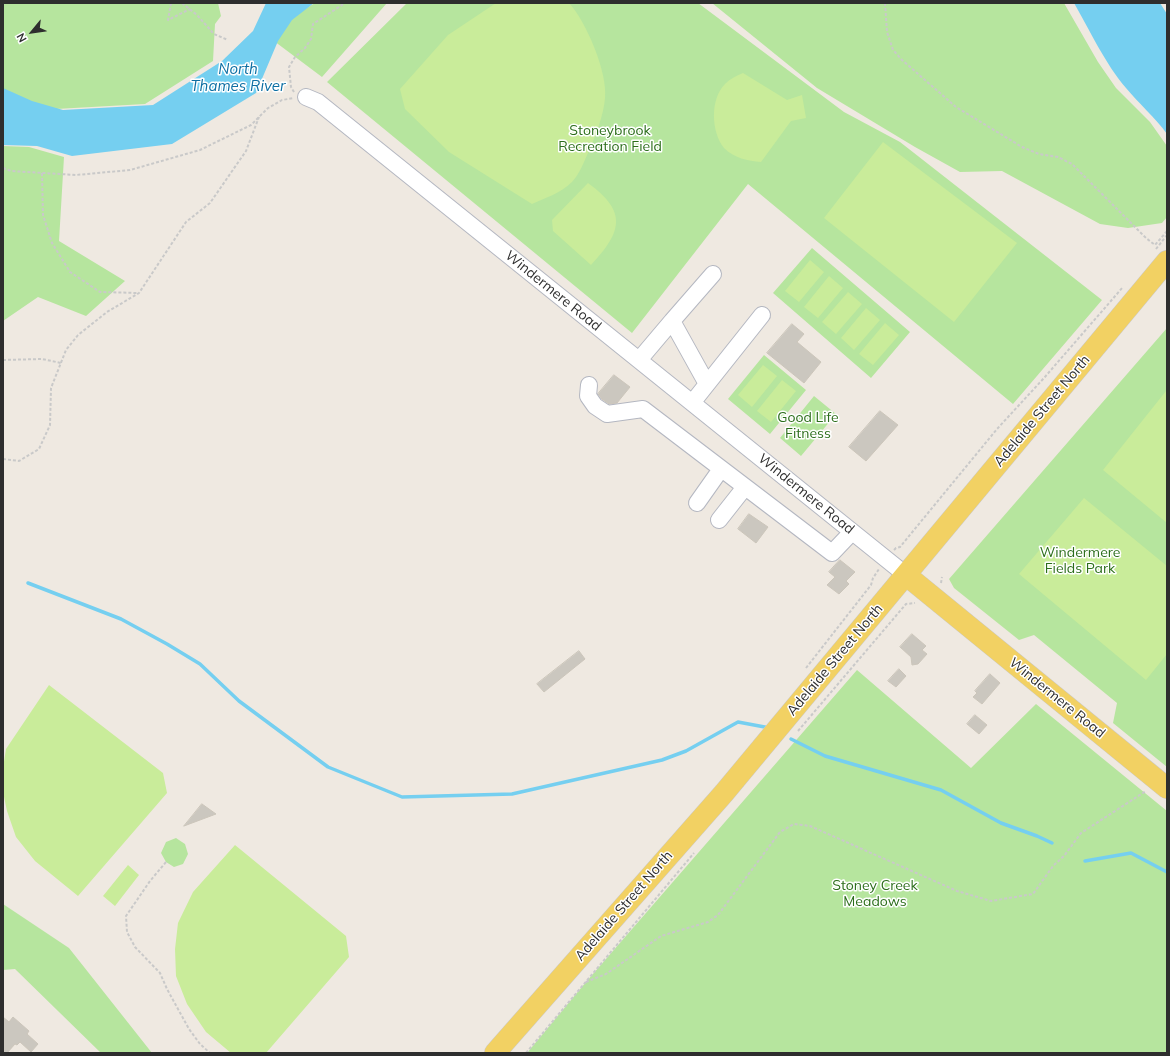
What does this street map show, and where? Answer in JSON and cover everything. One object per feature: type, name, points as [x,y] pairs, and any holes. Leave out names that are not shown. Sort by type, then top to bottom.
[{"type":"main road","name":"Adelaide Street North","points":[[495,1053],[724,793],[906,575],[1158,252]]},
{"type":"main road","name":"Windermere Road","points":[[906,575],[1167,788]]},
{"type":"street","name":"Windermere Road","points":[[306,97],[318,102],[906,575]]},
{"type":"street","points":[[639,360],[713,274]]},
{"type":"street","points":[[692,403],[762,315]]},
{"type":"street","points":[[672,321],[707,384]]},
{"type":"street","points":[[589,385],[588,396],[595,406],[607,414],[643,409],[832,554],[852,532]]},
{"type":"street","points":[[697,503],[721,469]]},
{"type":"street","points":[[719,520],[745,487]]},
{"type":"path","points":[[171,3],[168,20],[190,9]]},
{"type":"path","points":[[182,3],[197,15],[214,34],[228,40]]},
{"type":"path","points":[[306,97],[296,94],[291,87],[289,67],[295,57],[305,48],[311,39],[313,24],[345,3]]},
{"type":"path","points":[[885,3],[887,32],[893,50],[902,60],[956,107],[978,121],[1022,147],[1072,164],[1158,252]]},
{"type":"path","points":[[3,168],[11,171],[76,175],[130,170],[200,150],[251,125],[268,108],[282,100],[306,97]]},
{"type":"path","points":[[3,459],[19,461],[39,449],[50,425],[50,388],[66,350],[78,335],[107,312],[139,293],[186,222],[210,203],[246,151],[260,117]]},
{"type":"path","points":[[42,173],[43,215],[52,243],[70,272],[100,292],[139,293]]},
{"type":"path","points":[[1158,252],[1167,231]]},
{"type":"path","points":[[1158,252],[1167,235]]},
{"type":"path","points":[[804,671],[871,585],[873,578],[896,548],[900,547],[997,429],[1128,282]]},
{"type":"path","points":[[3,360],[42,359],[61,363]]},
{"type":"path","points":[[798,731],[906,604],[921,602]]},
{"type":"path","points":[[586,982],[606,974],[661,936],[708,922],[718,915],[780,832],[794,824],[810,826],[957,891],[991,901],[1033,894],[1053,866],[1064,856],[1081,833],[1146,791]]},
{"type":"path","points":[[526,1053],[695,852]]},
{"type":"path","points":[[166,862],[150,880],[126,916],[127,932],[135,947],[160,973],[167,989],[190,1029],[200,1044],[210,1053]]},
{"type":"green space","points":[[3,3],[218,3],[221,16],[215,24],[213,61],[145,104],[56,109],[25,100],[3,90]]},
{"type":"green space","points":[[315,3],[387,3],[322,77],[274,41],[287,20]]},
{"type":"green space","name":"Stoneybrook Recreation Field","points":[[407,3],[698,3],[844,112],[900,142],[1102,300],[1013,404],[748,184],[632,333],[327,82]]},
{"type":"green space","points":[[496,3],[569,3],[576,11],[589,34],[603,75],[605,98],[603,111],[599,126],[579,172],[568,186],[553,195],[532,204],[449,152],[405,109],[400,89],[448,35]]},
{"type":"green space","points":[[712,3],[1064,3],[1098,62],[1116,88],[1150,122],[1167,146],[1167,217],[1162,223],[1128,228],[1100,224],[1002,171],[960,172],[915,147],[817,88]]},
{"type":"green space","points":[[743,73],[787,100],[802,95],[806,118],[791,121],[761,162],[741,158],[724,148],[715,125],[715,107],[720,90],[729,81]]},
{"type":"green space","points":[[883,142],[1017,243],[954,322],[824,218]]},
{"type":"green space","points":[[3,146],[29,147],[64,157],[59,241],[125,281],[86,316],[38,297],[3,321]]},
{"type":"green space","points":[[588,183],[601,193],[610,203],[615,213],[616,222],[614,232],[609,242],[591,265],[553,231],[552,220]]},
{"type":"green space","points":[[812,248],[910,332],[871,378],[773,293]]},
{"type":"green space","points":[[810,260],[824,272],[799,302],[785,291]]},
{"type":"green space","points":[[829,276],[843,288],[818,318],[804,307]]},
{"type":"green space","points":[[848,292],[862,304],[836,334],[822,322]]},
{"type":"green space","points":[[866,308],[880,320],[854,350],[841,338]]},
{"type":"green space","points":[[885,323],[899,335],[873,365],[859,354]]},
{"type":"green space","name":"Windermere Fields Park","points":[[1167,328],[1167,767],[1113,723],[1117,703],[1034,635],[1019,640],[954,588],[949,579]]},
{"type":"green space","points":[[764,355],[806,390],[770,434],[728,399]]},
{"type":"green space","points":[[763,365],[777,376],[752,407],[738,395]]},
{"type":"green space","points":[[782,380],[796,391],[771,422],[757,411]]},
{"type":"green space","points":[[1166,391],[1167,392],[1167,523],[1103,470]]},
{"type":"green space","name":"Good Life Fitness","points":[[814,396],[836,414],[801,456],[780,438]]},
{"type":"green space","points":[[1084,498],[1167,566],[1167,654],[1146,680],[1019,574]]},
{"type":"green space","name":"Stoney Creek Meadows","points":[[857,670],[971,768],[1036,704],[1167,811],[1167,1053],[527,1053],[586,982]]},
{"type":"green space","points":[[49,685],[163,773],[167,793],[78,896],[35,861],[16,837],[7,811],[3,792],[3,768],[6,749]]},
{"type":"green space","points":[[176,838],[185,844],[188,854],[183,864],[174,867],[166,862],[161,853],[166,842]]},
{"type":"green space","points":[[235,845],[346,936],[349,957],[266,1053],[231,1053],[206,1032],[187,1004],[176,976],[175,949],[178,923],[193,892]]},
{"type":"green space","points":[[128,865],[139,875],[115,906],[103,896]]},
{"type":"green space","points":[[3,904],[69,948],[152,1053],[101,1053],[15,969],[3,970]]},
{"type":"water","name":"North Thames River","points":[[266,3],[314,3],[292,20],[278,41],[256,93],[172,144],[72,156],[37,146],[3,145],[3,88],[32,101],[63,110],[153,105],[222,61],[253,31]]},
{"type":"water","points":[[1074,3],[1160,3],[1167,14],[1167,134],[1119,79],[1105,58]]},
{"type":"building","points":[[792,324],[804,334],[797,342],[821,362],[804,383],[767,353]]},
{"type":"building","points":[[614,375],[630,387],[617,403],[609,404],[598,394]]},
{"type":"building","points":[[880,411],[898,425],[866,461],[849,447]]},
{"type":"building","points":[[749,514],[768,527],[756,543],[738,529]]},
{"type":"building","points":[[840,560],[855,572],[846,581],[849,584],[839,594],[827,585],[835,577],[829,572]]},
{"type":"building","points":[[912,634],[926,646],[922,650],[927,654],[918,664],[912,665],[911,657],[900,647]]},
{"type":"building","points":[[579,651],[585,659],[544,692],[537,684]]},
{"type":"building","points":[[899,669],[906,676],[896,687],[888,681]]},
{"type":"building","points":[[990,674],[1000,683],[982,704],[973,697],[977,693],[975,691]]},
{"type":"building","points":[[975,715],[987,725],[979,734],[967,724]]},
{"type":"building","points":[[202,804],[216,814],[184,826]]},
{"type":"building","points":[[3,1017],[9,1022],[13,1017],[29,1031],[27,1034],[38,1044],[31,1052],[20,1042],[17,1045],[15,1044],[7,1053],[3,1053]]},
{"type":"waterway","points":[[28,583],[121,619],[167,644],[200,664],[239,701],[328,767],[402,797],[512,794],[662,760],[686,751],[738,722],[770,728]]},
{"type":"waterway","points":[[791,739],[825,756],[941,790],[1001,823],[1052,843]]},
{"type":"waterway","points":[[1085,861],[1131,853],[1167,872]]}]
